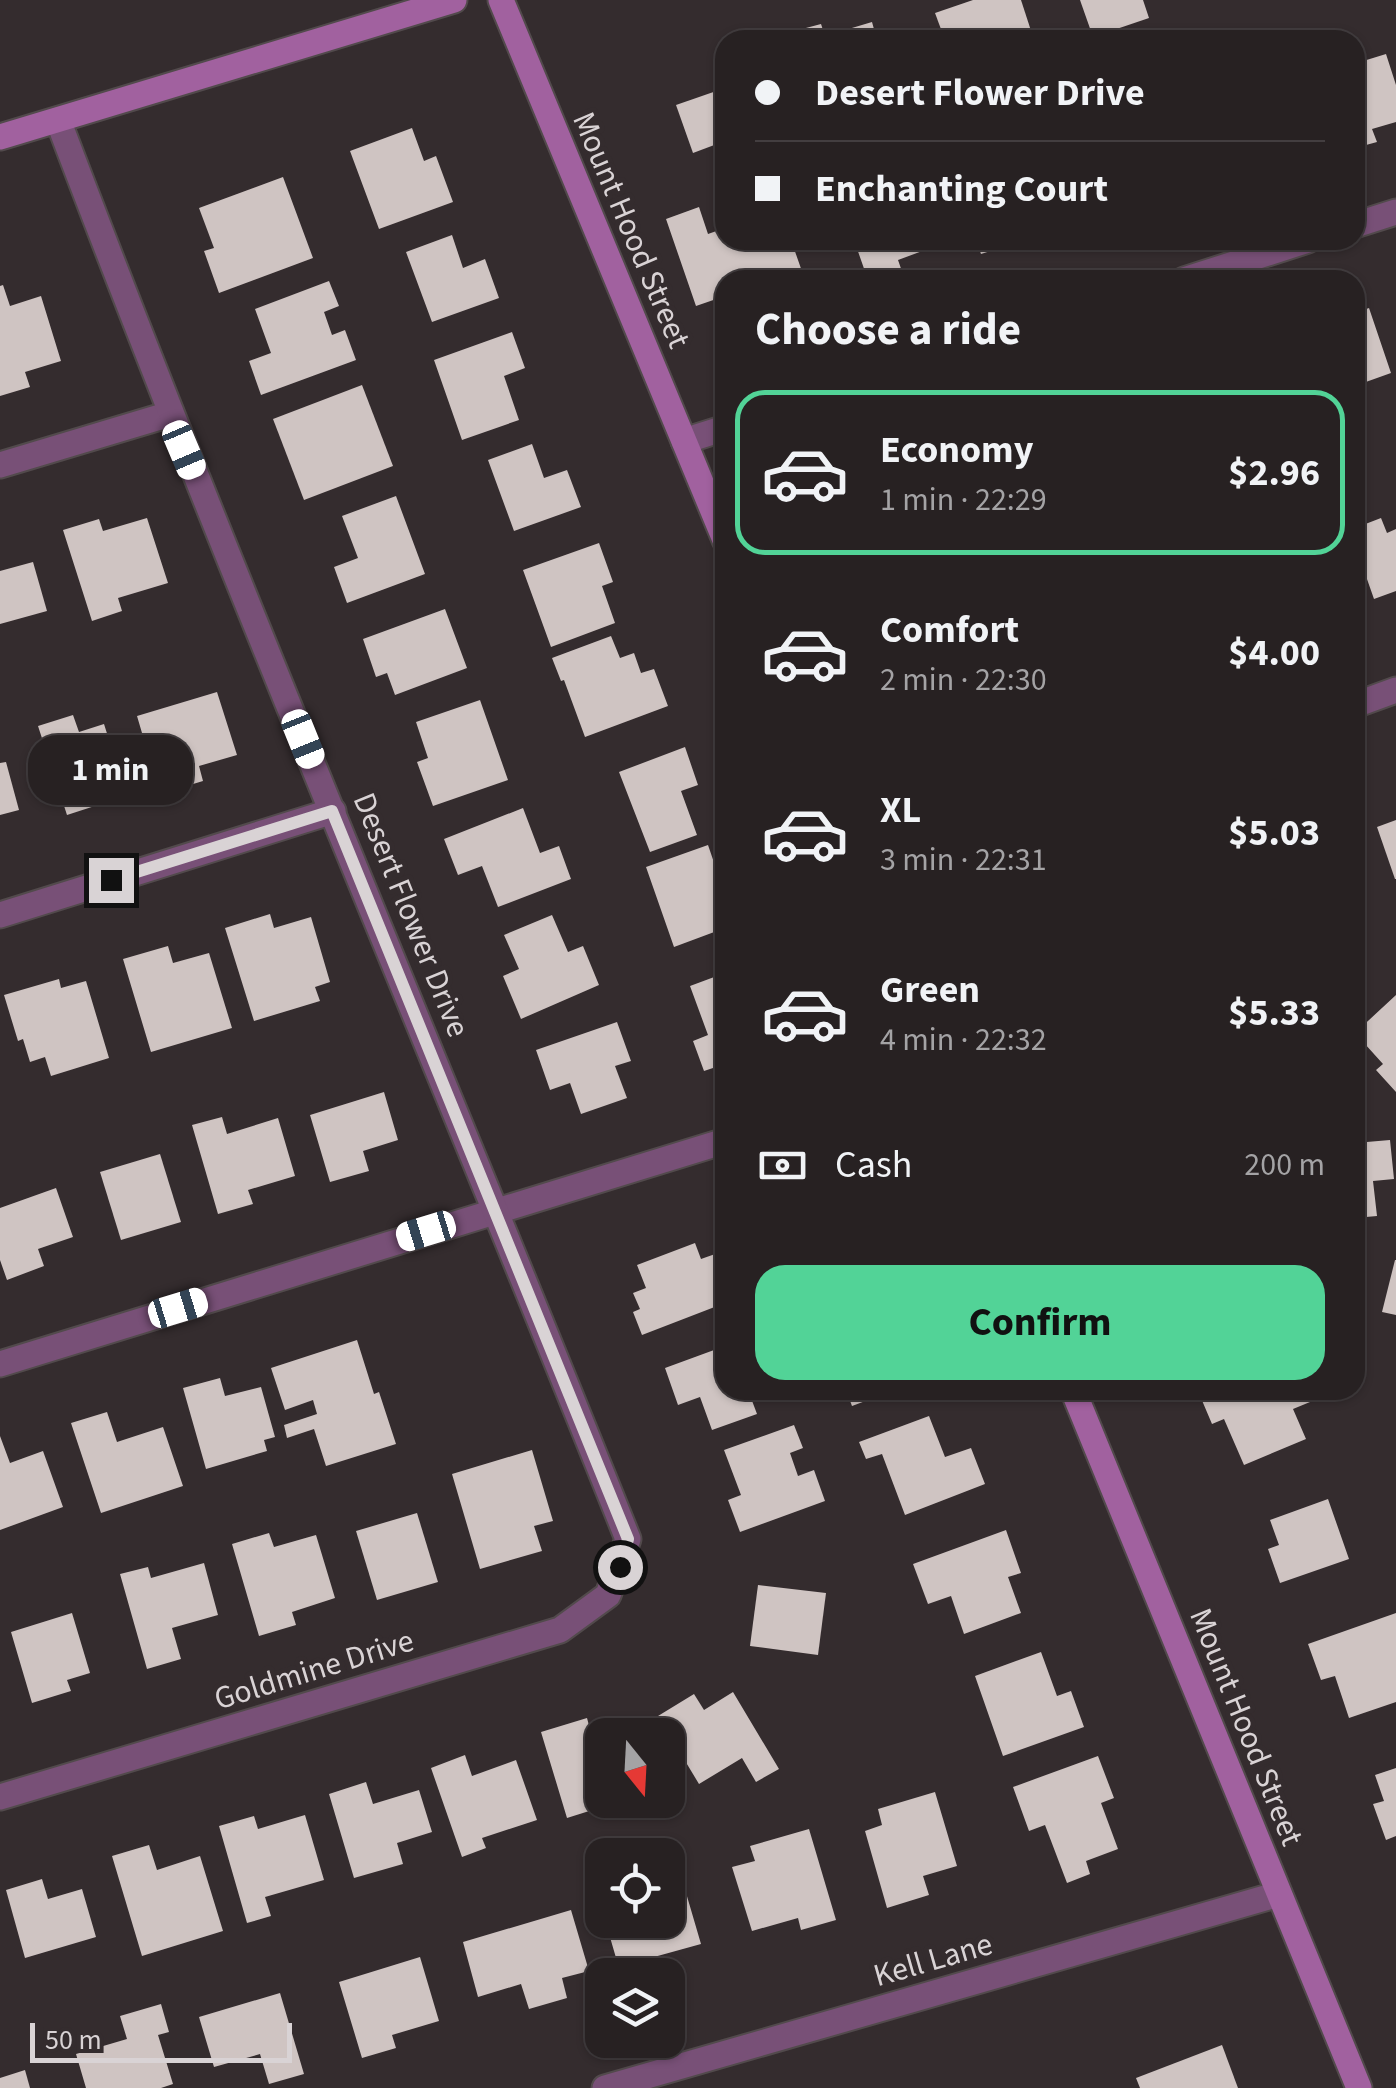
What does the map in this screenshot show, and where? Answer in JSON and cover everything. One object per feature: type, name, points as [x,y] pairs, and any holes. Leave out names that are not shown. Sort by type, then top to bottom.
[{"type":"street","points":[[0,137],[454,0]]},
{"type":"street","name":"Mount Hood Street","points":[[501,0],[715,516]]},
{"type":"street","name":"Desert Flower Drive","points":[[58,120],[170,414],[497,1209],[628,1539],[620,1567]]},
{"type":"street","points":[[1365,222],[1396,212]]},
{"type":"street","points":[[1215,270],[1277,250]]},
{"type":"street","points":[[0,465],[170,414]]},
{"type":"street","points":[[684,441],[715,431]]},
{"type":"street","points":[[1365,702],[1396,690]]},
{"type":"street","points":[[0,914],[332,811]]},
{"type":"street","points":[[0,1364],[715,1144]]},
{"type":"street","name":"Mount Hood Street","points":[[1077,1400],[1359,2088]]},
{"type":"street","name":"Goldmine Drive","points":[[0,1797],[560,1630],[608,1595],[620,1567]]},
{"type":"street","name":"Kell Lane","points":[[605,2088],[1279,1894]]},
{"type":"building","points":[[973,0],[1021,0],[1031,30],[941,30],[935,13]]},
{"type":"building","points":[[1080,0],[1143,0],[1149,18],[1114,30],[1091,30]]},
{"type":"building","points":[[872,22],[874,30],[845,30]]},
{"type":"building","points":[[821,24],[823,30],[798,30]]},
{"type":"building","points":[[1386,54],[1396,85],[1396,122],[1372,129],[1377,142],[1365,145],[1365,60]]},
{"type":"building","points":[[715,91],[715,145],[693,153],[676,105]]},
{"type":"building","points":[[412,128],[424,161],[436,156],[453,202],[379,229],[350,151]]},
{"type":"building","points":[[283,177],[313,258],[219,293],[204,251],[214,248],[199,208]]},
{"type":"building","points":[[699,207],[708,234],[715,232],[715,250],[794,250],[802,270],[715,270],[715,299],[696,306],[666,219]]},
{"type":"building","points":[[452,235],[463,268],[485,259],[499,298],[432,322],[406,252]]},
{"type":"building","points":[[858,250],[925,250],[898,260],[902,270],[864,270]]},
{"type":"building","points":[[329,281],[339,306],[324,312],[332,335],[345,330],[356,360],[261,395],[249,361],[271,353],[255,309]]},
{"type":"building","points":[[3,285],[10,306],[41,296],[61,361],[25,372],[30,387],[0,396],[0,286]]},
{"type":"building","points":[[1369,308],[1391,373],[1365,382],[1365,309]]},
{"type":"building","points":[[512,332],[525,368],[504,376],[519,420],[462,440],[434,360]]},
{"type":"building","points":[[362,385],[393,466],[304,500],[273,419]]},
{"type":"building","points":[[532,444],[544,478],[567,470],[581,507],[514,531],[488,460]]},
{"type":"building","points":[[396,496],[425,574],[347,603],[334,567],[358,558],[342,516]]},
{"type":"building","points":[[147,518],[168,583],[118,598],[122,611],[92,621],[63,530],[99,519],[103,531]]},
{"type":"building","points":[[1381,518],[1387,533],[1396,529],[1396,591],[1374,599],[1365,573],[1365,524]]},
{"type":"building","points":[[599,543],[613,582],[602,586],[615,623],[551,647],[523,570]]},
{"type":"building","points":[[33,562],[47,611],[0,624],[0,571]]},
{"type":"building","points":[[445,609],[467,668],[395,695],[387,673],[376,677],[363,639]]},
{"type":"building","points":[[611,636],[620,658],[634,653],[641,673],[654,669],[668,706],[585,737],[552,658]]},
{"type":"building","points":[[217,692],[237,755],[199,766],[203,781],[160,794],[137,716]]},
{"type":"building","points":[[480,700],[508,780],[433,806],[417,762],[428,758],[416,722]]},
{"type":"building","points":[[73,715],[79,732],[104,724],[123,784],[97,792],[101,804],[67,815],[38,726]]},
{"type":"building","points":[[685,747],[698,785],[681,791],[697,835],[650,852],[619,772]]},
{"type":"building","points":[[6,762],[19,810],[0,815],[0,763]]},
{"type":"building","points":[[523,808],[540,853],[559,846],[571,879],[498,907],[482,866],[458,875],[444,839]]},
{"type":"building","points":[[1396,820],[1396,879],[1395,879],[1377,827]]},
{"type":"building","points":[[708,845],[715,865],[715,932],[674,947],[646,867]]},
{"type":"building","points":[[270,914],[274,928],[311,917],[330,982],[315,987],[320,1001],[254,1021],[225,928]]},
{"type":"building","points":[[552,915],[568,952],[583,946],[599,985],[521,1019],[503,976],[519,969],[504,935]]},
{"type":"building","points":[[168,946],[173,963],[209,953],[232,1028],[151,1052],[123,959]]},
{"type":"building","points":[[715,977],[715,1067],[704,1071],[693,1041],[708,1035],[690,986]]},
{"type":"building","points":[[59,979],[61,988],[86,981],[109,1058],[51,1076],[45,1057],[30,1062],[23,1039],[18,1041],[4,995]]},
{"type":"building","points":[[1396,995],[1396,1092],[1376,1070],[1383,1064],[1365,1044],[1365,1024]]},
{"type":"building","points":[[617,1022],[631,1061],[615,1066],[627,1098],[581,1114],[570,1083],[550,1090],[536,1050]]},
{"type":"building","points":[[384,1092],[398,1140],[363,1151],[369,1171],[330,1182],[310,1115]]},
{"type":"building","points":[[222,1117],[227,1134],[278,1118],[295,1176],[248,1190],[253,1204],[218,1214],[192,1125]]},
{"type":"building","points":[[1390,1140],[1394,1179],[1373,1181],[1377,1216],[1365,1217],[1365,1142]]},
{"type":"building","points":[[160,1154],[181,1222],[121,1240],[100,1172]]},
{"type":"building","points":[[56,1188],[73,1237],[38,1249],[44,1266],[7,1280],[0,1260],[0,1208]]},
{"type":"building","points":[[695,1243],[701,1259],[715,1254],[715,1307],[642,1335],[633,1312],[640,1309],[633,1293],[646,1288],[637,1265]]},
{"type":"building","points":[[1396,1260],[1396,1315],[1382,1312]]},
{"type":"building","points":[[357,1340],[374,1394],[379,1392],[396,1444],[326,1466],[314,1429],[287,1438],[284,1425],[317,1414],[313,1400],[285,1410],[271,1368]]},
{"type":"building","points":[[715,1350],[715,1400],[752,1400],[757,1414],[712,1430],[700,1397],[678,1405],[665,1368]]},
{"type":"building","points":[[220,1378],[225,1396],[261,1387],[275,1437],[264,1440],[267,1451],[206,1469],[183,1388]]},
{"type":"building","points":[[1202,1400],[1310,1402],[1293,1409],[1306,1439],[1244,1465],[1224,1419],[1212,1424]]},
{"type":"building","points":[[107,1412],[117,1442],[163,1427],[183,1486],[101,1513],[71,1423]]},
{"type":"building","points":[[929,1416],[945,1457],[971,1448],[985,1484],[905,1515],[882,1454],[866,1459],[859,1442]]},
{"type":"building","points":[[794,1425],[803,1448],[790,1453],[798,1476],[814,1470],[825,1501],[740,1532],[728,1500],[741,1495],[724,1450]]},
{"type":"building","points":[[0,1436],[10,1463],[43,1451],[63,1507],[0,1530]]},
{"type":"building","points":[[532,1450],[553,1521],[534,1526],[542,1551],[480,1569],[452,1474]]},
{"type":"building","points":[[1328,1499],[1349,1559],[1280,1583],[1268,1549],[1279,1545],[1270,1520]]},
{"type":"building","points":[[417,1513],[438,1582],[377,1600],[356,1531]]},
{"type":"building","points":[[1006,1530],[1021,1573],[1008,1577],[1021,1613],[964,1634],[951,1596],[928,1604],[913,1564]]},
{"type":"building","points":[[269,1533],[274,1547],[316,1535],[335,1598],[292,1612],[296,1625],[259,1636],[232,1544]]},
{"type":"building","points":[[204,1563],[218,1615],[172,1628],[181,1659],[147,1669],[120,1574],[148,1567],[151,1578]]},
{"type":"building","points":[[758,1585],[826,1593],[818,1655],[750,1646]]},
{"type":"building","points":[[72,1613],[90,1673],[67,1680],[71,1691],[32,1703],[11,1632]]},
{"type":"building","points":[[1396,1613],[1396,1702],[1349,1718],[1335,1676],[1321,1680],[1308,1644]]},
{"type":"building","points":[[1041,1652],[1057,1696],[1071,1691],[1084,1727],[1003,1756],[975,1676]]},
{"type":"building","points":[[733,1692],[779,1769],[756,1782],[742,1758],[699,1784],[685,1761],[685,1718],[658,1716],[694,1694],[704,1710]]},
{"type":"building","points":[[585,1719],[585,1812],[567,1818],[541,1732]]},
{"type":"building","points":[[465,1755],[472,1776],[516,1760],[537,1820],[482,1838],[486,1848],[462,1857],[431,1768]]},
{"type":"building","points":[[1098,1756],[1114,1798],[1101,1803],[1118,1849],[1086,1861],[1090,1874],[1067,1883],[1045,1825],[1029,1831],[1013,1787]]},
{"type":"building","points":[[1396,1768],[1396,1836],[1386,1840],[1373,1804],[1384,1801],[1375,1775]]},
{"type":"building","points":[[366,1782],[373,1804],[419,1790],[432,1832],[397,1843],[403,1864],[354,1878],[329,1794]]},
{"type":"building","points":[[935,1792],[957,1866],[923,1876],[929,1895],[887,1908],[865,1831],[882,1825],[878,1809]]},
{"type":"building","points":[[305,1815],[324,1880],[265,1897],[271,1916],[247,1923],[219,1826],[254,1816],[258,1829]]},
{"type":"building","points":[[809,1829],[836,1920],[801,1930],[798,1918],[752,1931],[732,1867],[755,1861],[750,1846]]},
{"type":"building","points":[[149,1845],[157,1870],[200,1856],[223,1931],[142,1956],[112,1856]]},
{"type":"building","points":[[42,1879],[48,1899],[82,1889],[96,1937],[25,1958],[6,1890]]},
{"type":"building","points":[[685,1889],[701,1944],[654,1958],[616,1958],[610,1938],[685,1938]]},
{"type":"building","points":[[571,1910],[585,1958],[585,1972],[562,1978],[567,1998],[529,2009],[521,1984],[478,1997],[463,1942]]},
{"type":"building","points":[[420,1957],[439,2021],[392,2035],[396,2048],[362,2058],[339,1982]]},
{"type":"building","points":[[280,1993],[304,2074],[269,2084],[260,2054],[214,2067],[199,2017]]},
{"type":"building","points":[[161,2004],[169,2032],[158,2035],[173,2084],[161,2088],[86,2088],[76,2054],[127,2039],[120,2016]]},
{"type":"building","points":[[1222,2045],[1238,2088],[1140,2088],[1136,2078]]},
{"type":"building","points":[[25,2070],[30,2088],[0,2088],[0,2078]]},
{"type":"route","points":[[111,880],[332,811],[628,1539],[620,1567]]}]
